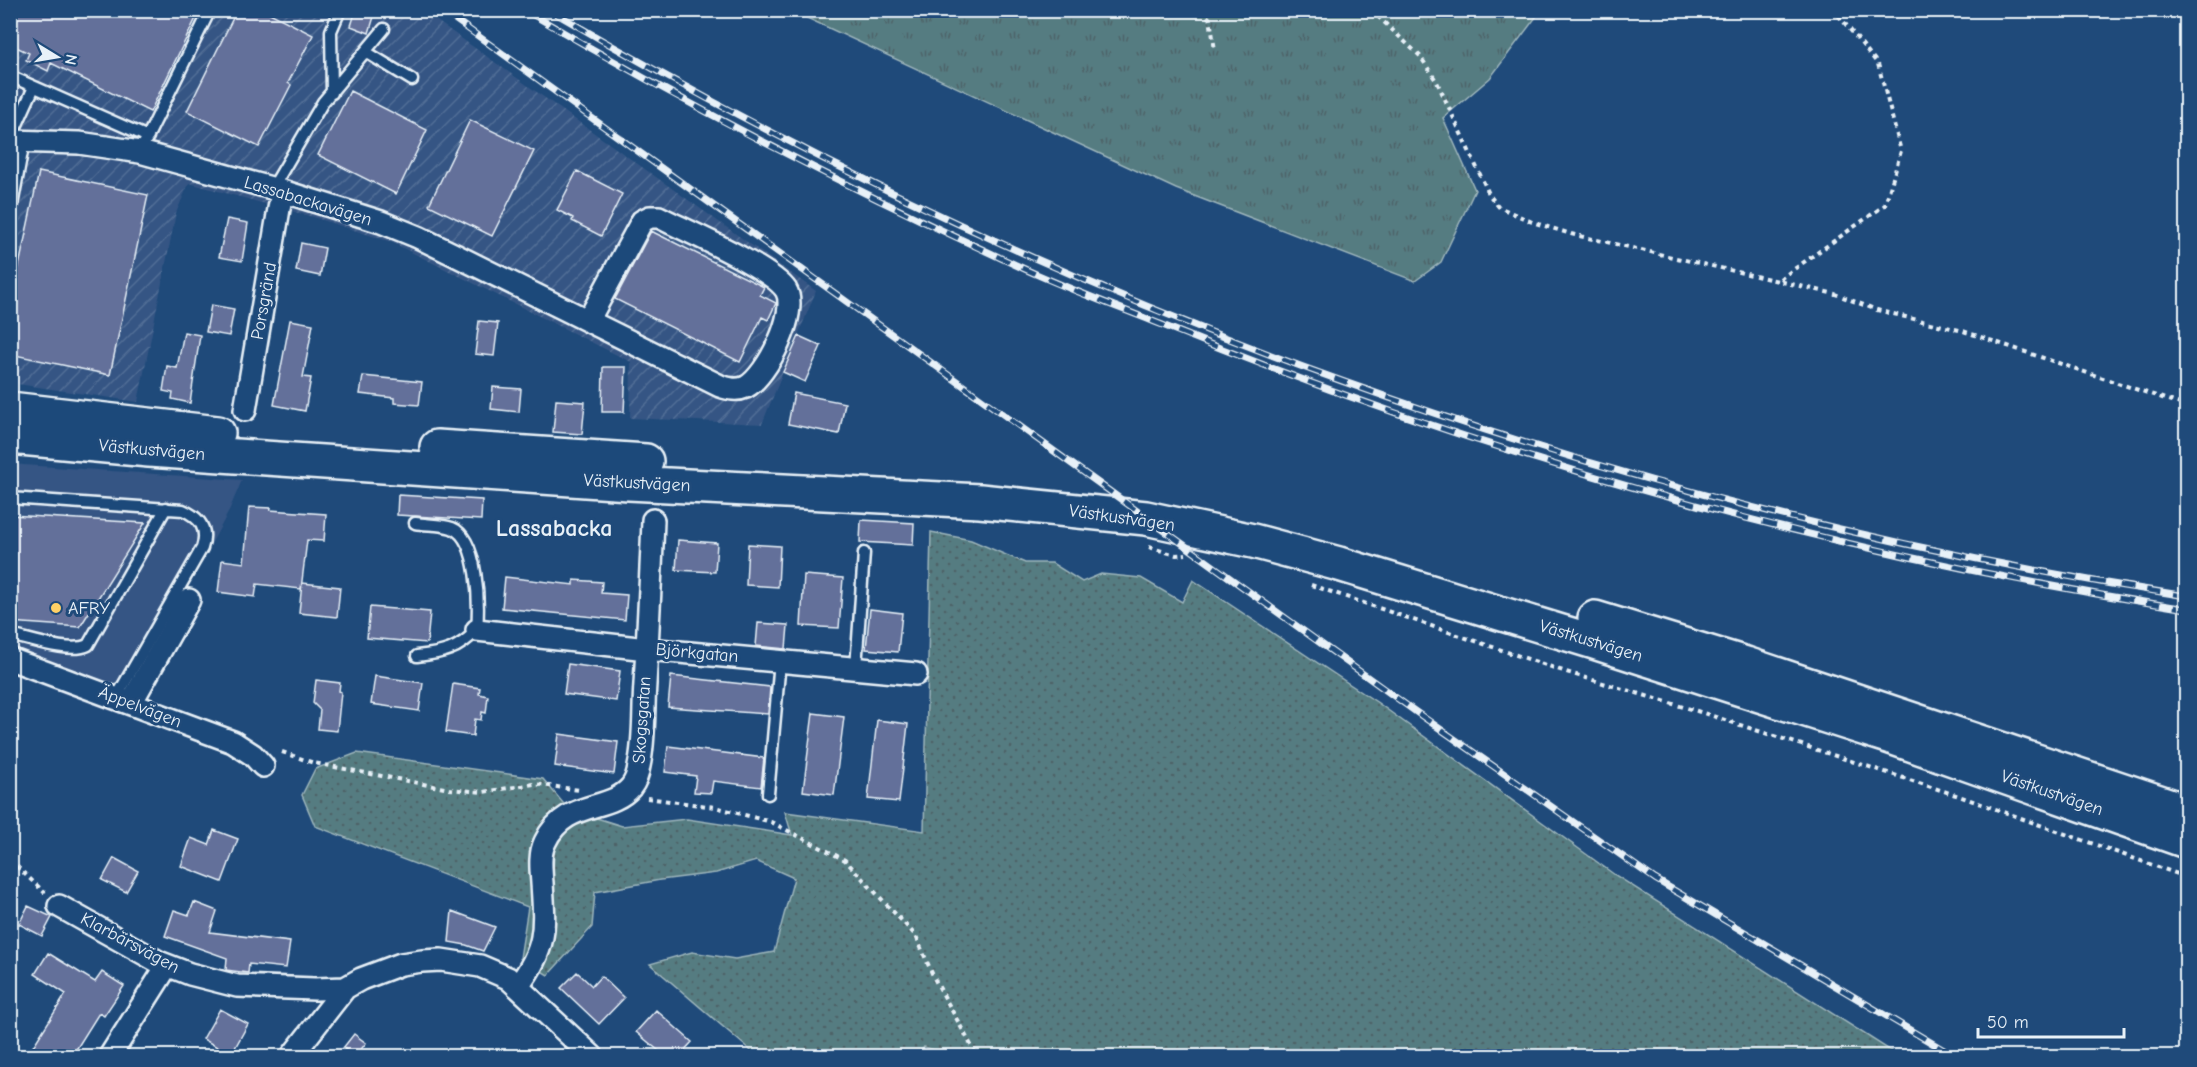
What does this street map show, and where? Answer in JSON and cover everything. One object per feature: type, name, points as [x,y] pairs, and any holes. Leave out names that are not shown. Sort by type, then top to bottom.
[{"type":"main road","name":"Västkustvägen","points":[[10,409],[250,436],[1032,485],[1170,502],[1345,544],[1680,644],[2187,811]]},
{"type":"main road","name":"Västkustvägen","points":[[10,437],[149,450],[629,483],[980,501],[1146,518],[1253,541],[1339,564],[1591,640],[1888,736],[2187,841]]},
{"type":"street","name":"Lassabackavägen","points":[[15,141],[144,145],[277,190],[336,207],[418,237],[588,321],[720,386],[737,389],[745,387],[760,375],[785,328],[790,300],[786,290],[776,279],[758,268],[659,218],[650,217],[642,220],[588,321]]},
{"type":"street","name":"Porsgränd","points":[[245,410],[277,190]]},
{"type":"street","name":"Skogsgatan","points":[[621,795],[631,787],[640,764],[653,520]]},
{"type":"street","points":[[124,701],[189,600]]},
{"type":"street","name":"Björkgatan","points":[[477,630],[647,649],[916,674]]},
{"type":"street","name":"Äppelvägen","points":[[10,659],[233,742],[254,755],[263,766]]},
{"type":"street","points":[[518,986],[530,970],[542,943],[544,929],[541,870],[544,843],[551,832],[569,815],[621,795]]},
{"type":"street","name":"Klarbärsvägen","points":[[58,906],[167,966],[237,986],[345,988]]},
{"type":"street","points":[[292,1056],[345,988],[370,975],[401,964],[441,960],[480,966],[508,978],[592,1056]]},
{"type":"street","points":[[110,1056],[167,966]]},
{"type":"lane","points":[[10,76],[144,145],[210,10]]},
{"type":"lane","points":[[332,93],[331,31],[337,12]]},
{"type":"lane","points":[[277,190],[323,102],[384,29]]},
{"type":"lane","points":[[366,52],[412,80]]},
{"type":"lane","points":[[10,216],[15,141],[34,87]]},
{"type":"lane","points":[[10,498],[183,510],[194,515],[201,522],[205,538],[202,548],[124,701]]},
{"type":"lane","points":[[10,635],[70,648],[81,648],[88,645],[166,508]]},
{"type":"lane","points":[[415,523],[453,528],[460,534],[467,544],[477,586],[477,630],[467,641],[441,654],[417,656]]},
{"type":"lane","points":[[856,668],[864,553]]},
{"type":"lane","points":[[768,794],[780,661]]},
{"type":"path","points":[[1201,10],[1210,19],[1215,50]]},
{"type":"path","points":[[1371,10],[1420,56],[1437,82],[1490,196],[1499,207],[1532,222],[1571,234],[1779,280],[1835,294],[1877,310],[1963,331],[2187,406]]},
{"type":"path","points":[[1779,280],[1885,205],[1901,151],[1878,64],[1834,10]]},
{"type":"path","points":[[1144,545],[1176,555],[1196,553]]},
{"type":"path","points":[[1305,583],[1566,672],[1697,711],[1959,796],[2187,877]]},
{"type":"path","points":[[282,752],[314,763],[449,789],[483,792],[534,784],[715,807],[771,822],[845,861],[916,936],[934,978],[978,1056]]},
{"type":"path","points":[[10,860],[20,866],[58,906]]},
{"type":"shaded area","points":[[10,11],[423,11],[816,291],[762,424],[630,418],[631,362],[391,242],[313,217],[189,183],[176,213],[138,402],[11,383]]},
{"type":"shaded area","points":[[10,464],[242,480],[228,513],[119,714],[11,674]]},
{"type":"green space","points":[[792,11],[1539,11],[1490,78],[1443,118],[1475,190],[1441,262],[1415,281],[1176,189]]},
{"type":"green space","points":[[931,532],[971,540],[1025,563],[1052,563],[1082,582],[1101,574],[1141,578],[1182,602],[1193,580],[1378,703],[1615,875],[1899,1056],[948,1056],[924,1047],[918,1056],[757,1056],[650,964],[692,952],[735,959],[774,952],[794,878],[756,861],[716,873],[595,892],[592,927],[548,975],[520,958],[528,907],[315,826],[302,795],[315,769],[357,753],[543,779],[568,809],[622,826],[687,819],[792,835],[785,812],[924,831]]},
{"type":"building","points":[[10,10],[200,10],[150,112],[51,63],[48,71],[26,60],[29,53],[10,44]]},
{"type":"building","points":[[237,10],[264,10],[313,35],[288,83],[291,85],[259,147],[187,111]]},
{"type":"building","points":[[356,10],[376,10],[369,33],[351,26]]},
{"type":"building","points":[[350,91],[427,130],[396,194],[318,155]]},
{"type":"building","points":[[470,120],[534,151],[492,236],[429,205]]},
{"type":"building","points":[[577,171],[622,194],[601,236],[572,221],[573,218],[557,210]]},
{"type":"building","points":[[39,172],[148,195],[110,375],[10,354],[10,308]]},
{"type":"building","points":[[227,219],[248,223],[242,261],[219,257]]},
{"type":"building","points":[[651,231],[764,287],[760,295],[776,303],[768,320],[762,317],[740,362],[615,299]]},
{"type":"building","points":[[301,243],[325,248],[320,276],[296,271]]},
{"type":"building","points":[[211,305],[234,309],[229,336],[206,332]]},
{"type":"building","points":[[290,320],[313,324],[303,377],[311,378],[305,411],[274,405]]},
{"type":"building","points":[[479,321],[498,323],[494,356],[475,354]]},
{"type":"building","points":[[184,332],[200,335],[190,403],[172,399],[173,393],[163,391],[167,366],[177,368]]},
{"type":"building","points":[[799,336],[821,346],[805,382],[783,372]]},
{"type":"building","points":[[603,367],[626,367],[624,412],[602,412]]},
{"type":"building","points":[[363,376],[422,382],[419,405],[394,403],[394,398],[360,394]]},
{"type":"building","points":[[493,387],[521,389],[519,412],[491,409]]},
{"type":"building","points":[[794,393],[845,403],[839,434],[788,424]]},
{"type":"building","points":[[556,400],[585,402],[582,434],[553,432]]},
{"type":"building","points":[[398,495],[482,500],[481,520],[397,515]]},
{"type":"building","points":[[249,507],[326,514],[324,541],[307,540],[301,589],[257,584],[255,597],[218,592],[222,560],[244,563]]},
{"type":"building","points":[[10,515],[145,523],[80,627],[10,622]]},
{"type":"building","points":[[861,520],[914,523],[913,545],[860,542]]},
{"type":"building","points":[[678,540],[717,543],[715,572],[676,570]]},
{"type":"building","points":[[748,544],[780,546],[778,587],[746,585]]},
{"type":"building","points":[[804,575],[843,578],[839,628],[801,626]]},
{"type":"building","points":[[505,577],[574,585],[574,580],[602,582],[601,593],[627,595],[625,620],[502,608]]},
{"type":"building","points":[[302,583],[340,587],[337,617],[299,613]]},
{"type":"building","points":[[370,607],[430,612],[427,643],[367,638]]},
{"type":"building","points":[[870,609],[902,613],[898,652],[866,649]]},
{"type":"building","points":[[758,623],[788,625],[786,649],[756,646]]},
{"type":"building","points":[[568,664],[620,671],[616,701],[564,694]]},
{"type":"building","points":[[375,676],[423,683],[419,711],[371,704]]},
{"type":"building","points":[[671,676],[770,687],[768,714],[668,707]]},
{"type":"building","points":[[316,680],[340,683],[337,731],[318,729],[320,710],[313,703]]},
{"type":"building","points":[[453,684],[480,688],[479,694],[488,696],[486,713],[482,712],[481,720],[475,719],[473,736],[446,732]]},
{"type":"building","points":[[813,713],[844,717],[834,795],[803,791]]},
{"type":"building","points":[[877,720],[908,724],[899,802],[868,799]]},
{"type":"building","points":[[559,734],[618,742],[614,774],[555,766]]},
{"type":"building","points":[[668,746],[764,758],[761,787],[713,781],[711,793],[694,792],[696,776],[665,772]]},
{"type":"building","points":[[214,830],[238,839],[222,882],[181,866],[191,838],[209,845]]},
{"type":"building","points":[[114,858],[138,871],[126,892],[102,880]]},
{"type":"building","points":[[194,902],[217,911],[210,932],[290,942],[286,968],[249,964],[248,973],[226,970],[227,958],[165,936],[174,910],[189,915]]},
{"type":"building","points":[[28,906],[52,917],[42,936],[19,924]]},
{"type":"building","points":[[452,911],[495,927],[483,951],[449,942]]},
{"type":"building","points":[[48,953],[95,982],[102,972],[124,986],[104,1016],[99,1013],[72,1056],[27,1056],[66,994],[35,974]]},
{"type":"building","points":[[577,972],[592,986],[601,976],[624,998],[599,1024],[561,988]]},
{"type":"building","points":[[220,1009],[248,1024],[231,1055],[203,1039]]},
{"type":"building","points":[[656,1010],[692,1042],[679,1056],[665,1056],[636,1032]]},
{"type":"building","points":[[354,1034],[366,1043],[356,1056],[343,1048]]},
{"type":"railway","points":[[442,10],[1416,712],[1655,879],[1954,1056]]},
{"type":"railway","points":[[525,10],[706,112],[953,236],[1071,289],[1289,374],[1414,419],[1540,460],[1796,531],[2055,587],[2186,609]]},
{"type":"railway","points":[[550,10],[741,116],[937,214],[1137,302],[1341,381],[1548,450],[1758,509],[1971,558],[2186,596]]},
{"type":"place","name":"AFRY","points":[[56,608]]},
{"type":"district","name":"Lassabacka","points":[[554,528]]}]
